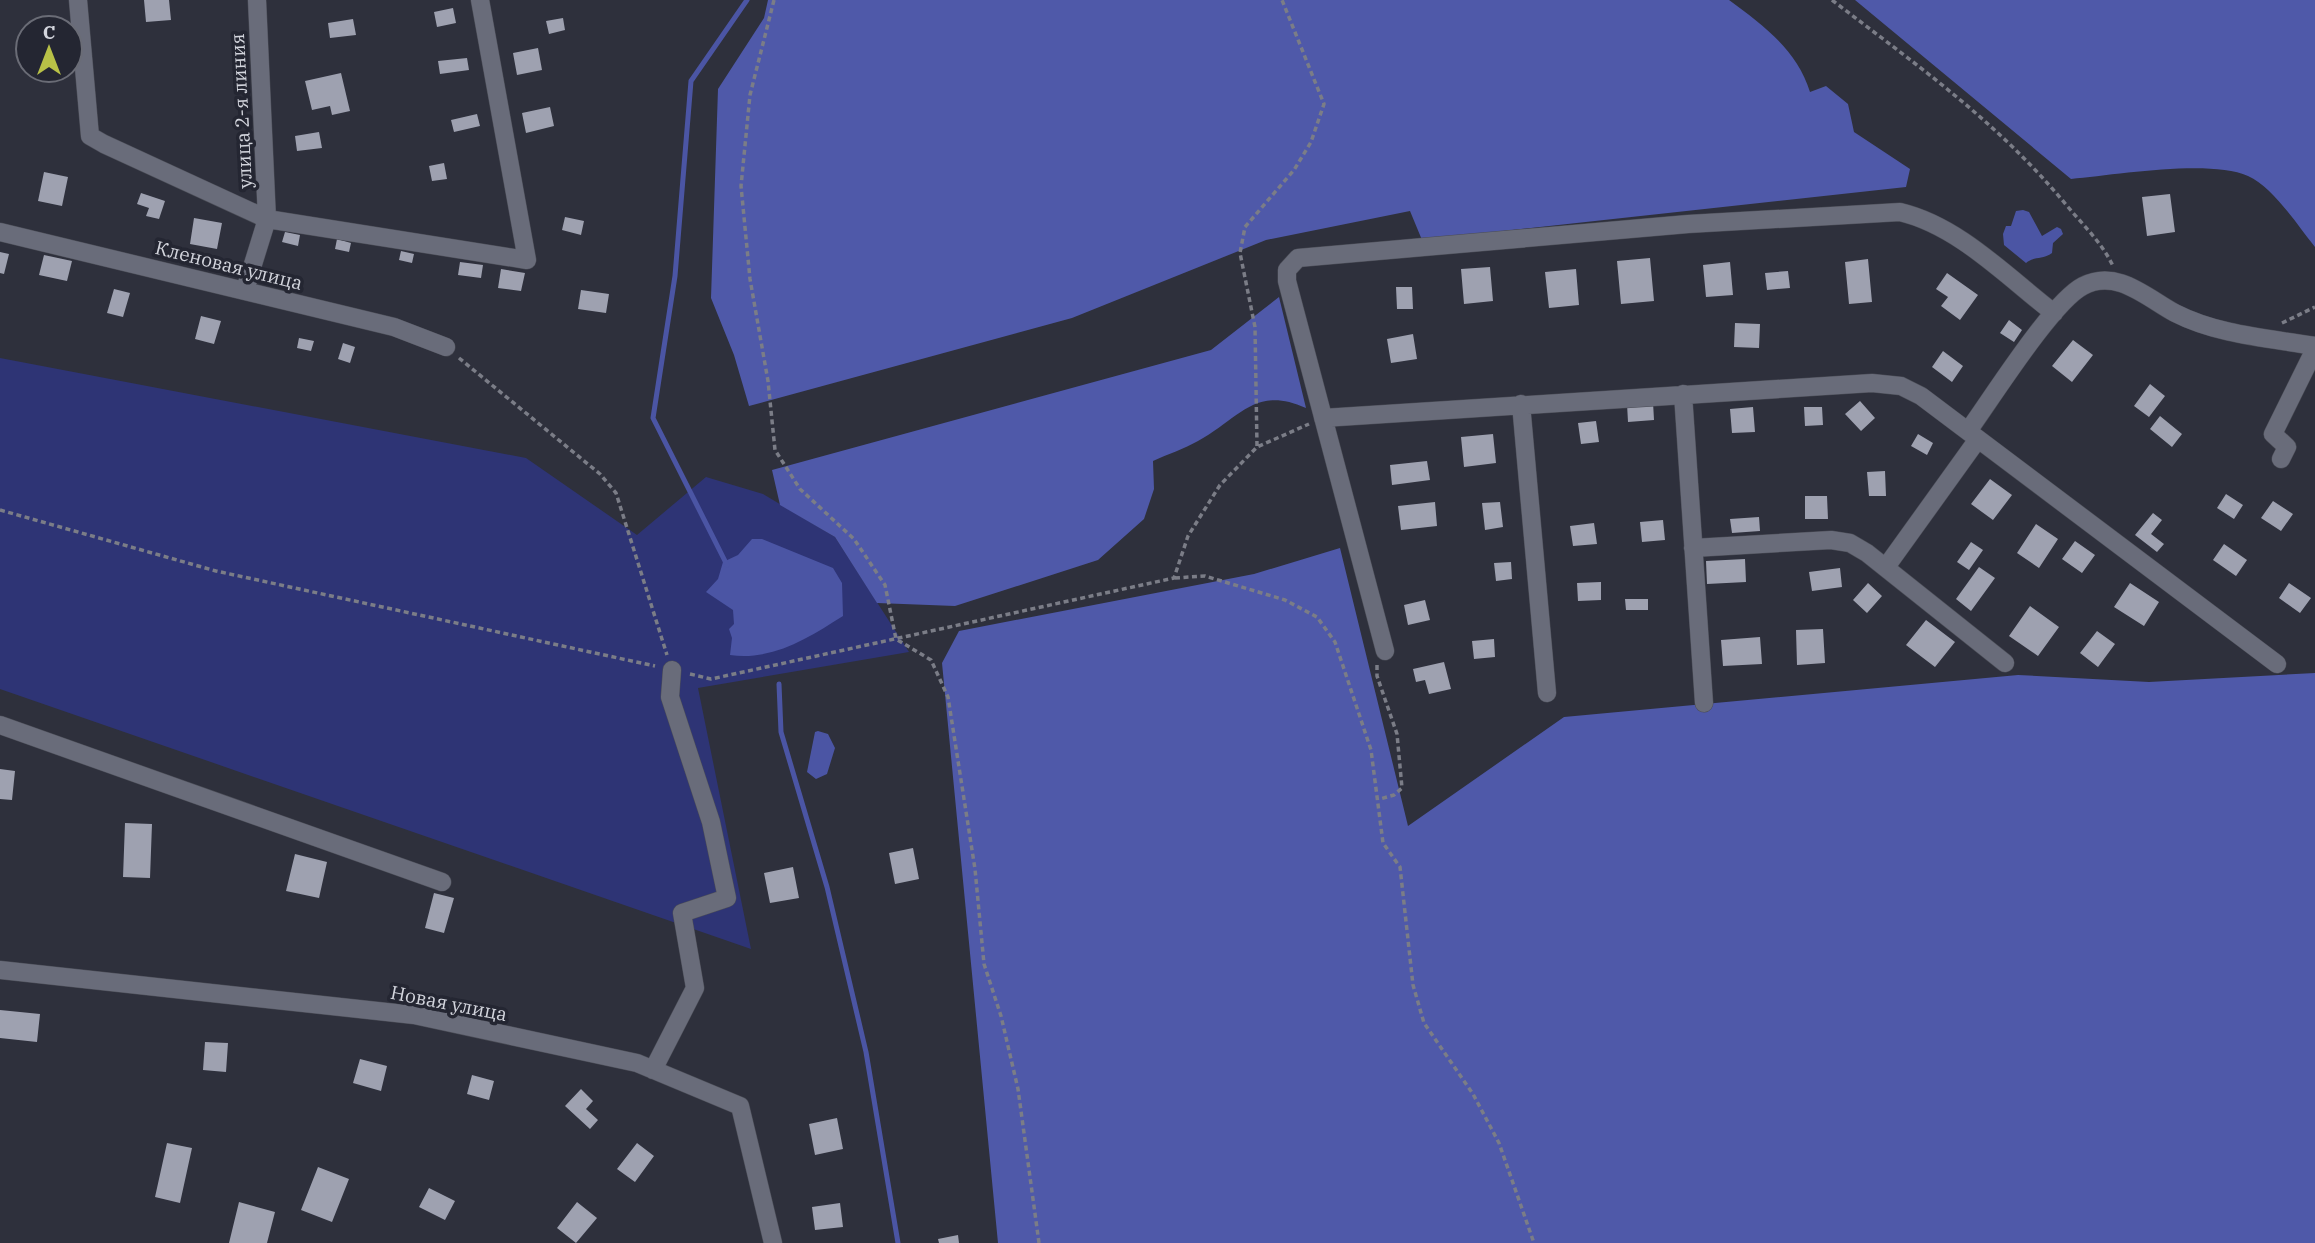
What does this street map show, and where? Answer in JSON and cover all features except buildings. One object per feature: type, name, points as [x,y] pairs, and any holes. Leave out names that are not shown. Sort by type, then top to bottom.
[{"type":"street","points":[[78,0],[89,136],[267,219],[527,260],[480,0]]},
{"type":"street","name":"улица 2-я линия","points":[[245,290],[267,219],[257,0]]},
{"type":"street","points":[[1385,651],[1286,276],[1293,261],[1306,256],[1688,224],[1900,212],[1925,218],[1947,231],[2054,313]]},
{"type":"street","name":"Кленовая улица","points":[[0,232],[394,327],[446,347]]},
{"type":"street","points":[[1885,568],[2054,313],[2084,285],[2101,279],[2122,282],[2197,323],[2315,347],[2273,434],[2287,447],[2281,459]]},
{"type":"street","points":[[1323,418],[1684,394],[1892,384],[1921,396],[2277,664]]},
{"type":"street","points":[[1684,394],[1704,703]]},
{"type":"street","points":[[1521,404],[1547,694]]},
{"type":"street","points":[[1693,548],[1841,541],[1859,547],[2006,663]]},
{"type":"street","points":[[653,1070],[695,988],[682,914],[727,898],[711,822],[670,697],[672,670]]},
{"type":"street","points":[[0,725],[442,883]]},
{"type":"street","name":"Новая улица","points":[[0,970],[414,1015],[637,1063],[740,1106],[773,1243]]},
{"type":"path","points":[[774,0],[750,95],[741,186],[750,279],[768,381],[775,450],[800,489],[854,538],[885,585],[896,639],[931,660],[948,697],[975,869],[984,964],[1001,1016],[1018,1089],[1039,1243]]},
{"type":"path","points":[[1257,447],[1255,327],[1240,253],[1245,228],[1294,170],[1311,142],[1324,104],[1282,0]]},
{"type":"path","points":[[1832,0],[1973,107],[2016,148],[2100,243],[2122,282]]},
{"type":"path","points":[[2258,336],[2315,307]]},
{"type":"path","points":[[446,347],[600,474],[616,494],[672,670]]},
{"type":"path","points":[[1174,578],[1188,536],[1220,485],[1257,447],[1323,418]]},
{"type":"path","points":[[0,510],[216,571],[711,679],[1174,578],[1205,576],[1285,600],[1317,617],[1335,642],[1371,750],[1380,799],[1383,843],[1400,867],[1413,985],[1424,1023],[1473,1094],[1499,1143],[1534,1243]]},
{"type":"path","points":[[1380,799],[1395,795],[1402,788],[1397,734],[1377,676],[1377,652],[1385,651]]},
{"type":"shaded area","points":[[768,0],[1729,0],[1766,29],[1788,51],[1797,63],[1810,92],[1826,86],[1848,104],[1854,132],[1910,169],[1906,187],[1422,240],[1410,211],[1266,240],[1072,318],[749,406],[734,355],[711,298],[718,89],[764,18]]},
{"type":"shaded area","points":[[1855,0],[2315,0],[2315,247],[2267,189],[2248,176],[2231,171],[2187,168],[2071,179]]},
{"type":"shaded area","points":[[2016,211],[2029,212],[2042,236],[2057,227],[2063,234],[2053,243],[2052,253],[2026,263],[2004,245],[2003,234],[2006,226],[2011,226]]},
{"type":"shaded area","points":[[1279,297],[1306,408],[1274,400],[1260,402],[1198,441],[1153,461],[1154,489],[1144,519],[1098,560],[955,606],[877,603],[835,537],[780,505],[772,470],[1211,350]]},
{"type":"shaded area","points":[[0,358],[526,458],[637,535],[706,477],[763,494],[835,537],[909,652],[698,688],[751,949],[0,689]]},
{"type":"shaded area","points":[[752,539],[762,539],[833,568],[842,583],[843,616],[790,646],[761,655],[730,655],[732,638],[729,629],[734,624],[733,610],[706,592],[718,579],[723,562],[738,555]]},
{"type":"shaded area","points":[[1340,548],[1408,826],[1564,717],[2018,675],[2149,682],[2315,673],[2315,1243],[998,1243],[942,663],[959,631],[1254,574]]},
{"type":"shaded area","points":[[815,732],[828,734],[835,748],[827,774],[816,779],[807,772]]},
{"type":"waterway","points":[[727,565],[653,418],[675,276],[691,81],[747,0]]},
{"type":"waterway","points":[[779,684],[781,732],[827,887],[866,1052],[898,1243]]}]
